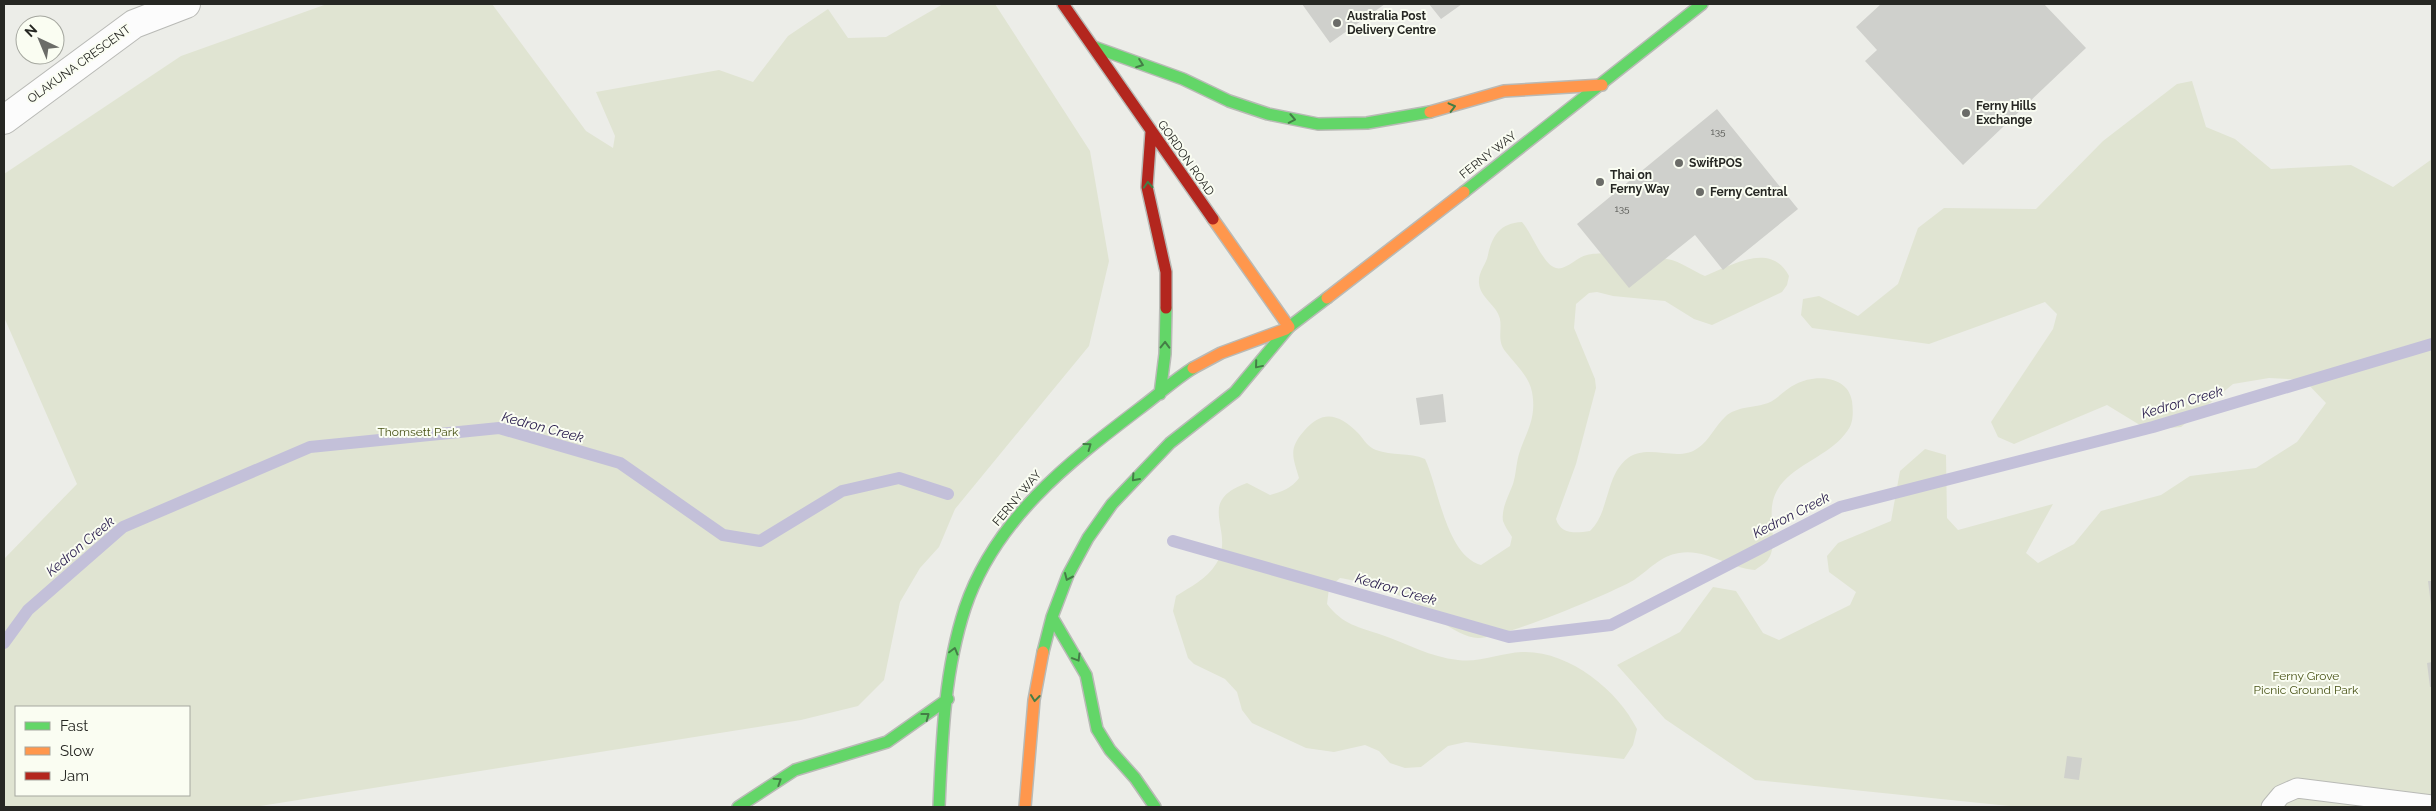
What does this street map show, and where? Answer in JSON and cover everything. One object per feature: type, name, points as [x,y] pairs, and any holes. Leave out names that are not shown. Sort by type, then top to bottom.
[{"type":"street","name":"OLAKUNA CRESCENT","points":[[4,120],[134,24],[186,4]]},
{"type":"street","name":"GORDON ROAD","points":[[1063,4],[1289,327]]},
{"type":"street","name":"FERNY WAY","points":[[1025,807],[1034,700],[1040,658],[1052,616],[1068,575],[1088,538],[1112,504],[1170,443],[1235,392],[1289,327],[1602,85],[1702,4]]},
{"type":"street","points":[[1094,47],[1183,79],[1228,101],[1268,114],[1318,124],[1367,123],[1428,113],[1504,91],[1602,85]]},
{"type":"street","points":[[1151,132],[1147,187],[1159,233],[1166,272],[1165,354],[1160,394]]},
{"type":"street","name":"FERNY WAY","points":[[939,807],[952,659],[966,607],[982,570],[1008,527],[1041,487],[1075,456],[1201,363],[1289,327]]},
{"type":"street","points":[[1052,616],[1086,674],[1097,729],[1110,750],[1135,778],[1155,807]]},
{"type":"street","points":[[738,807],[794,770],[886,742],[902,733],[948,699]]},
{"type":"lane","points":[[2270,807],[2281,795],[2297,788],[2432,805]]},
{"type":"green space","name":"Thomsett Park","points":[[327,4],[492,4],[586,131],[613,148],[615,136],[596,92],[719,70],[753,82],[788,36],[828,9],[848,38],[886,37],[943,4],[995,4],[1090,151],[1109,261],[1089,346],[955,509],[939,547],[920,568],[900,602],[884,680],[858,706],[801,720],[254,807],[4,807],[4,559],[77,484],[4,317],[4,174],[181,56]]},
{"type":"green space","name":"Ferny Grove Picnic Ground Park","points":[[2192,81],[2206,127],[2235,139],[2271,169],[2351,165],[2393,187],[2432,159],[2432,807],[2019,807],[1755,780],[1665,719],[1617,665],[1680,632],[1713,587],[1736,591],[1763,633],[1779,640],[1850,605],[1856,592],[1829,572],[1827,556],[1838,543],[1891,521],[1900,471],[1925,449],[1946,455],[1947,518],[1958,530],[2053,504],[2026,553],[2038,563],[2074,544],[2101,511],[2161,495],[2190,476],[2256,468],[2297,442],[2326,403],[2304,380],[2269,378],[2233,384],[2181,427],[2148,430],[2107,405],[2014,444],[1998,437],[1991,422],[2053,329],[2057,314],[2045,302],[1929,344],[1812,328],[1801,315],[1803,299],[1819,296],[1858,316],[1898,284],[1918,228],[1944,208],[2036,209],[2103,141],[2177,84]]},
{"type":"green space","points":[[1522,222],[1547,261],[1556,268],[1563,268],[1587,255],[1604,253],[1627,254],[1672,260],[1705,276],[1739,262],[1762,258],[1772,260],[1781,266],[1789,276],[1787,285],[1782,292],[1712,325],[1694,319],[1665,301],[1613,296],[1597,292],[1589,293],[1576,304],[1574,328],[1595,379],[1596,388],[1576,464],[1556,519],[1561,528],[1570,532],[1590,531],[1601,514],[1615,474],[1628,458],[1645,452],[1682,454],[1690,452],[1702,445],[1729,413],[1768,403],[1792,386],[1803,381],[1821,378],[1829,379],[1844,386],[1849,392],[1852,401],[1853,416],[1850,427],[1834,445],[1799,468],[1783,482],[1776,492],[1772,513],[1773,544],[1771,553],[1767,561],[1755,570],[1736,566],[1698,553],[1679,553],[1660,560],[1634,580],[1604,595],[1532,624],[1478,638],[1450,628],[1405,598],[1382,589],[1340,578],[1329,588],[1327,604],[1345,621],[1429,653],[1466,661],[1522,652],[1539,653],[1574,665],[1590,675],[1617,700],[1637,729],[1633,745],[1624,759],[1466,742],[1448,746],[1421,767],[1405,768],[1390,763],[1379,751],[1365,745],[1334,752],[1306,748],[1252,723],[1242,710],[1237,692],[1225,679],[1194,664],[1188,658],[1173,611],[1176,596],[1203,578],[1216,564],[1221,552],[1222,540],[1219,508],[1222,499],[1231,491],[1247,483],[1270,495],[1290,487],[1299,478],[1293,453],[1296,443],[1304,431],[1318,419],[1324,417],[1338,418],[1352,427],[1373,449],[1388,453],[1413,455],[1425,459],[1445,520],[1459,548],[1469,559],[1481,565],[1510,546],[1512,537],[1503,521],[1503,512],[1514,481],[1519,454],[1532,418],[1532,392],[1521,370],[1503,347],[1500,339],[1500,319],[1496,310],[1482,293],[1479,279],[1492,242],[1498,232],[1508,225]]},
{"type":"building","name":"Australia Post Delivery Centre","points":[[1302,4],[1385,4],[1330,43]]},
{"type":"building","name":"Australia Post Delivery Centre","points":[[1429,4],[1462,4],[1441,19]]},
{"type":"building","name":"Ferny Hills Exchange","points":[[1881,4],[2044,4],[2086,48],[1963,165],[1865,61],[1877,50],[1856,27]]},
{"type":"building","name":"Ferny Central","points":[[1717,109],[1798,209],[1723,270],[1695,235],[1629,288],[1577,224]]},
{"type":"building","points":[[1443,394],[1446,422],[1420,425],[1416,398]]},
{"type":"building","points":[[2428,581],[2432,581],[2432,605],[2431,605]]},
{"type":"building","points":[[2432,662],[2432,687],[2430,687],[2427,663]]},
{"type":"building","points":[[2067,756],[2082,758],[2079,780],[2064,778]]},
{"type":"waterway","name":"Kedron Creek","points":[[1173,541],[1509,637],[1611,625],[1840,507],[2153,427],[2432,344]]},
{"type":"waterway","name":"Kedron Creek","points":[[4,643],[28,610],[123,527],[310,447],[499,428],[620,463],[723,535],[760,541],[842,491],[899,478],[948,494]]},
{"type":"traffic: fast","points":[[1464,192],[1702,4]]},
{"type":"traffic: fast","points":[[1094,47],[1183,79],[1229,101],[1268,114],[1318,124],[1367,123],[1430,112]]},
{"type":"traffic: fast","points":[[1043,652],[1052,617],[1068,575],[1088,538],[1112,504],[1170,443],[1235,392],[1289,327],[1327,298]]},
{"type":"traffic: fast","points":[[1160,394],[1165,354],[1166,308]]},
{"type":"traffic: fast","points":[[939,807],[945,706],[952,657],[965,608],[978,576],[995,547],[1037,495],[1086,450],[1193,368]]},
{"type":"traffic: fast","points":[[1052,617],[1086,675],[1097,729],[1110,750],[1135,778],[1155,807]]},
{"type":"traffic: fast","points":[[738,807],[795,770],[887,742],[948,699]]},
{"type":"traffic: slow","points":[[1430,112],[1504,91],[1602,85]]},
{"type":"traffic: slow","points":[[1327,298],[1464,192]]},
{"type":"traffic: slow","points":[[1213,219],[1289,327]]},
{"type":"traffic: slow","points":[[1193,368],[1221,353],[1286,329]]},
{"type":"traffic: slow","points":[[1025,807],[1034,700],[1043,652]]},
{"type":"traffic: jam","points":[[1063,4],[1213,219]]},
{"type":"traffic: jam","points":[[1151,132],[1147,187],[1166,272],[1166,308]]},
{"type":"place","name":"Australia Post Delivery Centre","points":[[1337,23]]},
{"type":"place","name":"Ferny Hills Exchange","points":[[1966,113]]},
{"type":"place","name":"SwiftPOS","points":[[1679,163]]},
{"type":"place","name":"Thai on Ferny Way","points":[[1600,182]]},
{"type":"place","name":"Ferny Central","points":[[1700,192]]}]
